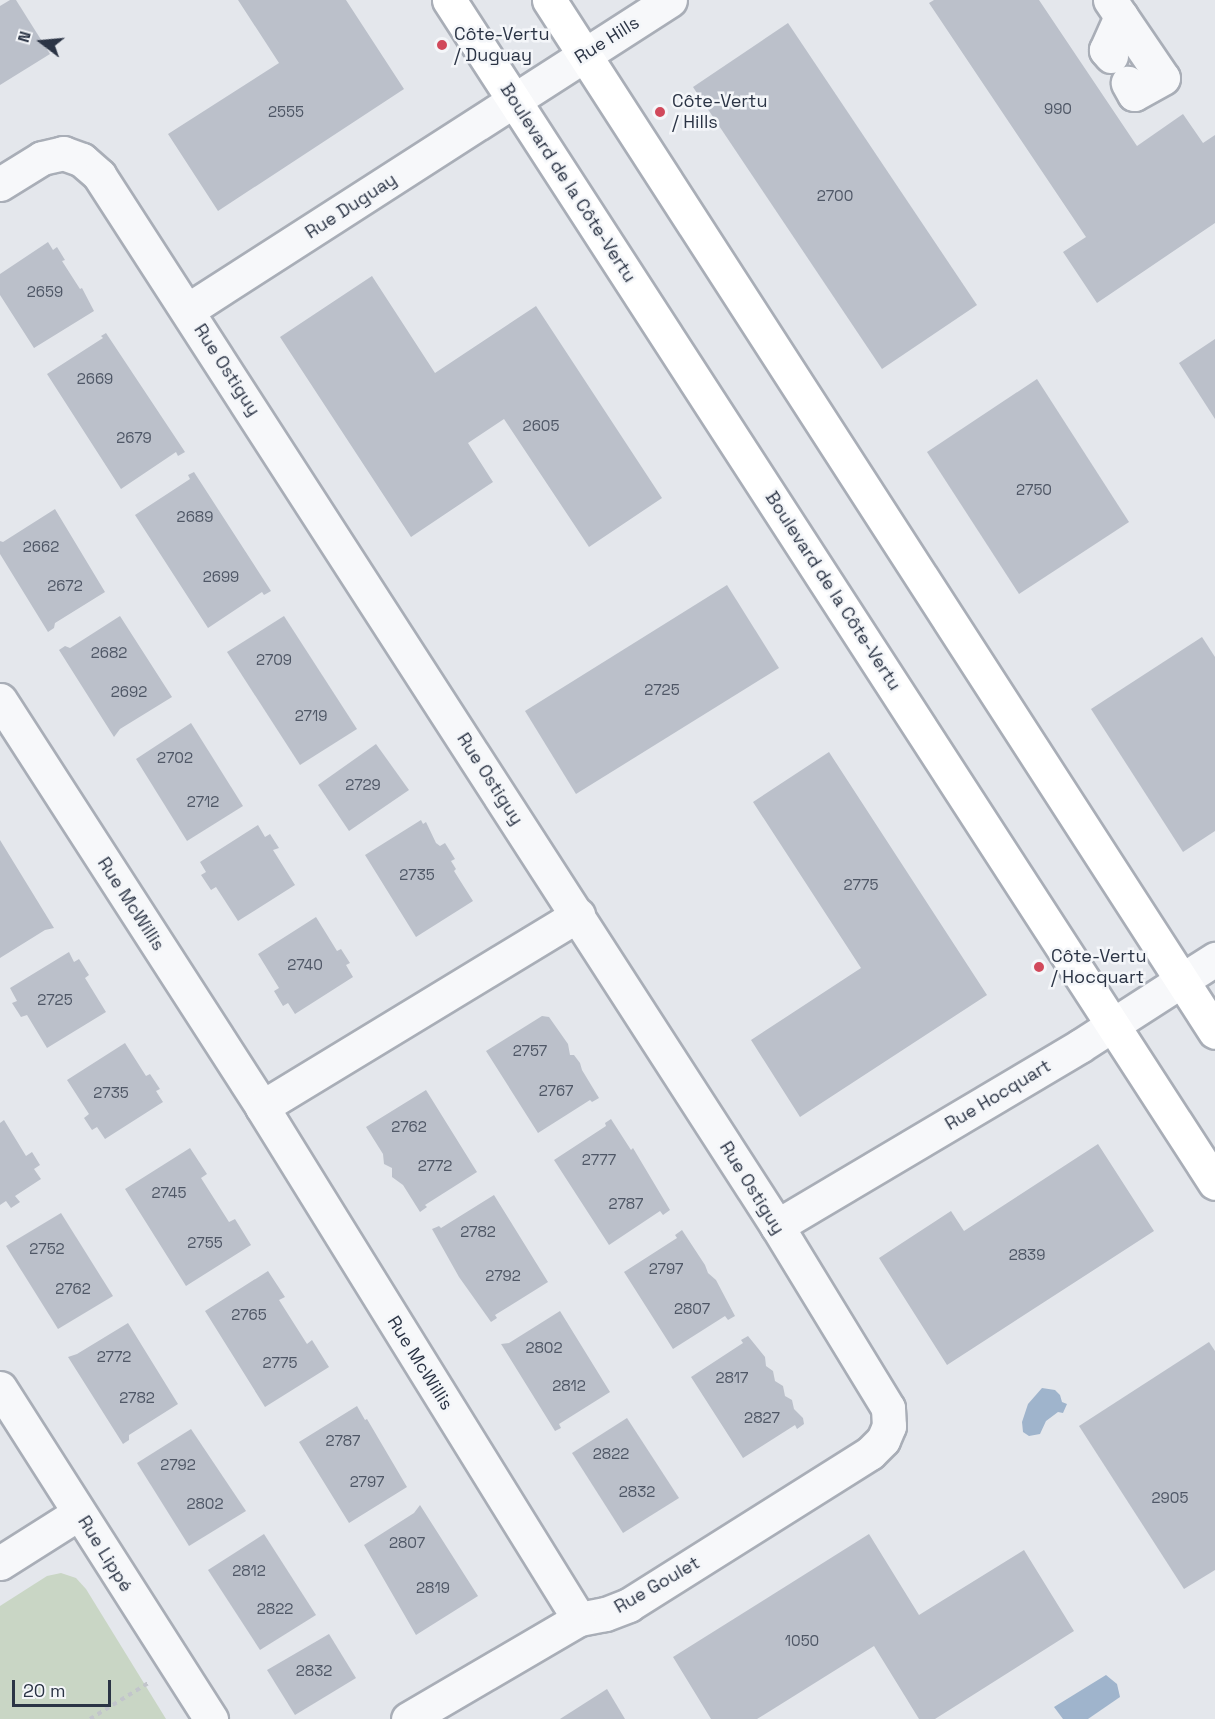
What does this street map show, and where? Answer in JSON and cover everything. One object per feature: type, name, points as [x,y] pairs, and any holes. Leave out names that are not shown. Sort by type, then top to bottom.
[{"type":"main road","name":"Boulevard de la Côte-Vertu","points":[[449,0],[1215,1183]]},
{"type":"main road","points":[[549,0],[1215,1032]]},
{"type":"street","name":"Rue Hills","points":[[514,101],[670,0]]},
{"type":"street","points":[[1115,8],[1163,78],[1134,94],[1106,50],[1115,8]]},
{"type":"street","name":"Rue Duguay","points":[[188,310],[514,101]]},
{"type":"street","name":"Rue Ostiguy","points":[[0,184],[42,158],[63,153],[82,160],[99,175],[777,1226],[888,1408],[889,1426]]},
{"type":"street","name":"Rue McWillis","points":[[0,700],[262,1107],[579,1619]]},
{"type":"street","points":[[262,1107],[578,915]]},
{"type":"street","name":"Rue Hocquart","points":[[777,1226],[1113,1024],[1215,959]]},
{"type":"street","name":"Rue Lippé","points":[[0,1388],[211,1719]]},
{"type":"street","name":"Rue Goulet","points":[[408,1719],[579,1619],[605,1614],[629,1605],[870,1453],[883,1440],[889,1426]]},
{"type":"street","points":[[0,1563],[79,1513]]},
{"type":"path","points":[[90,1719],[176,1665]]},
{"type":"green space","points":[[61,1573],[76,1578],[86,1589],[166,1719],[0,1719],[0,1606],[47,1576]]},
{"type":"water","points":[[1042,1388],[1055,1390],[1062,1402],[1067,1404],[1063,1413],[1058,1412],[1046,1421],[1040,1434],[1029,1436],[1023,1432],[1022,1422],[1028,1404]]},
{"type":"water","points":[[1106,1675],[1117,1684],[1120,1697],[1088,1719],[1063,1719],[1054,1707]]},
{"type":"building","points":[[10,0],[16,0],[50,54],[0,85],[0,6]]},
{"type":"building","points":[[238,0],[346,0],[404,89],[218,211],[168,134],[279,63]]},
{"type":"building","points":[[934,0],[1039,0],[1137,146],[1183,114],[1203,143],[1215,135],[1215,223],[1097,303],[1063,252],[1086,237],[929,3]]},
{"type":"building","points":[[788,23],[977,305],[882,369],[693,87]]},
{"type":"building","points":[[48,242],[53,250],[57,247],[65,260],[62,261],[80,289],[82,288],[94,311],[34,348],[0,295],[0,274]]},
{"type":"building","points":[[372,276],[435,373],[536,306],[662,498],[589,547],[504,419],[468,443],[493,482],[411,537],[280,337]]},
{"type":"building","points":[[106,333],[185,452],[178,456],[176,452],[121,489],[47,374],[103,338],[101,336]]},
{"type":"building","points":[[1215,339],[1215,419],[1179,363]]},
{"type":"building","points":[[1037,379],[1129,522],[1019,594],[927,452]]},
{"type":"building","points":[[194,472],[271,591],[264,595],[262,592],[208,628],[135,515],[190,479],[188,475]]},
{"type":"building","points":[[55,509],[105,592],[55,623],[54,628],[48,632],[0,554],[0,541],[3,542]]},
{"type":"building","points":[[727,585],[779,668],[576,794],[525,711]]},
{"type":"building","points":[[120,616],[172,697],[120,729],[114,737],[59,650],[65,646],[70,648]]},
{"type":"building","points":[[284,616],[357,729],[300,765],[227,652]]},
{"type":"building","points":[[1202,637],[1215,657],[1215,831],[1183,852],[1091,709]]},
{"type":"building","points":[[191,723],[243,806],[187,841],[136,759]]},
{"type":"building","points":[[376,744],[409,790],[349,831],[318,785]]},
{"type":"building","points":[[829,752],[987,995],[800,1117],[751,1040],[861,968],[753,802]]},
{"type":"building","points":[[421,820],[423,824],[426,822],[436,843],[440,846],[445,843],[455,859],[451,861],[456,869],[454,871],[473,901],[416,937],[365,855]]},
{"type":"building","points":[[258,825],[265,837],[270,834],[279,848],[273,850],[295,885],[238,921],[216,887],[211,890],[201,875],[206,872],[200,862]]},
{"type":"building","points":[[0,840],[54,928],[45,930],[0,958]]},
{"type":"building","points":[[316,917],[337,951],[341,949],[350,963],[346,965],[353,977],[295,1014],[288,1003],[283,1006],[274,991],[279,988],[258,954]]},
{"type":"building","points":[[69,952],[74,962],[79,959],[89,975],[85,978],[106,1012],[47,1048],[27,1015],[21,1017],[12,1003],[17,1001],[10,988]]},
{"type":"building","points":[[542,1016],[549,1017],[568,1044],[570,1055],[574,1055],[580,1063],[599,1098],[592,1102],[590,1100],[538,1133],[486,1051]]},
{"type":"building","points":[[125,1043],[146,1076],[150,1074],[160,1089],[156,1091],[163,1102],[105,1139],[97,1127],[92,1130],[84,1118],[89,1114],[67,1080]]},
{"type":"building","points":[[426,1090],[477,1172],[425,1205],[427,1207],[420,1212],[403,1185],[392,1177],[392,1168],[384,1164],[383,1154],[366,1127]]},
{"type":"building","points":[[611,1119],[631,1150],[633,1148],[670,1210],[663,1215],[660,1211],[609,1245],[554,1160],[606,1126],[605,1123]]},
{"type":"building","points":[[4,1120],[26,1156],[32,1152],[40,1165],[34,1169],[41,1179],[15,1196],[20,1202],[11,1208],[6,1201],[0,1205],[0,1123]]},
{"type":"building","points":[[1098,1144],[1154,1231],[947,1365],[879,1258],[951,1211],[964,1231]]},
{"type":"building","points":[[190,1148],[207,1174],[201,1178],[229,1222],[235,1219],[251,1245],[186,1286],[125,1189]]},
{"type":"building","points":[[494,1195],[548,1282],[495,1315],[497,1318],[491,1322],[459,1277],[432,1229],[439,1226],[441,1228]]},
{"type":"building","points":[[61,1213],[113,1296],[58,1329],[6,1246]]},
{"type":"building","points":[[682,1230],[708,1273],[716,1280],[735,1316],[728,1320],[725,1316],[673,1349],[624,1272],[677,1238],[675,1235]]},
{"type":"building","points":[[268,1271],[285,1297],[279,1300],[307,1344],[312,1340],[329,1367],[265,1407],[205,1311]]},
{"type":"building","points":[[560,1311],[610,1392],[559,1424],[561,1428],[555,1431],[501,1344],[509,1343]]},
{"type":"building","points":[[128,1323],[178,1404],[129,1435],[129,1440],[123,1444],[68,1357],[77,1354]]},
{"type":"building","points":[[748,1336],[765,1357],[766,1366],[773,1371],[775,1381],[783,1386],[785,1396],[792,1400],[794,1409],[803,1418],[804,1424],[797,1429],[795,1425],[743,1458],[691,1377],[743,1343],[741,1340]]},
{"type":"building","points":[[1209,1342],[1215,1351],[1215,1570],[1184,1589],[1079,1426]]},
{"type":"building","points":[[357,1406],[407,1487],[349,1523],[299,1442]]},
{"type":"building","points":[[627,1418],[679,1498],[623,1533],[572,1453]]},
{"type":"building","points":[[191,1429],[246,1511],[189,1546],[137,1463]]},
{"type":"building","points":[[420,1505],[478,1596],[416,1635],[364,1545],[414,1513]]},
{"type":"building","points":[[264,1534],[316,1615],[260,1650],[208,1570]]},
{"type":"building","points":[[869,1534],[919,1615],[1024,1550],[1074,1631],[935,1719],[919,1719],[874,1646],[757,1719],[711,1719],[673,1657]]},
{"type":"building","points":[[329,1634],[356,1678],[295,1715],[267,1670]]},
{"type":"building","points":[[607,1689],[625,1719],[560,1719]]},
{"type":"place","name":"Côte-Vertu / Duguay","points":[[442,45]]},
{"type":"place","name":"Côte-Vertu / Hills","points":[[660,112]]},
{"type":"place","name":"Côte-Vertu / Hocquart","points":[[1039,967]]}]
